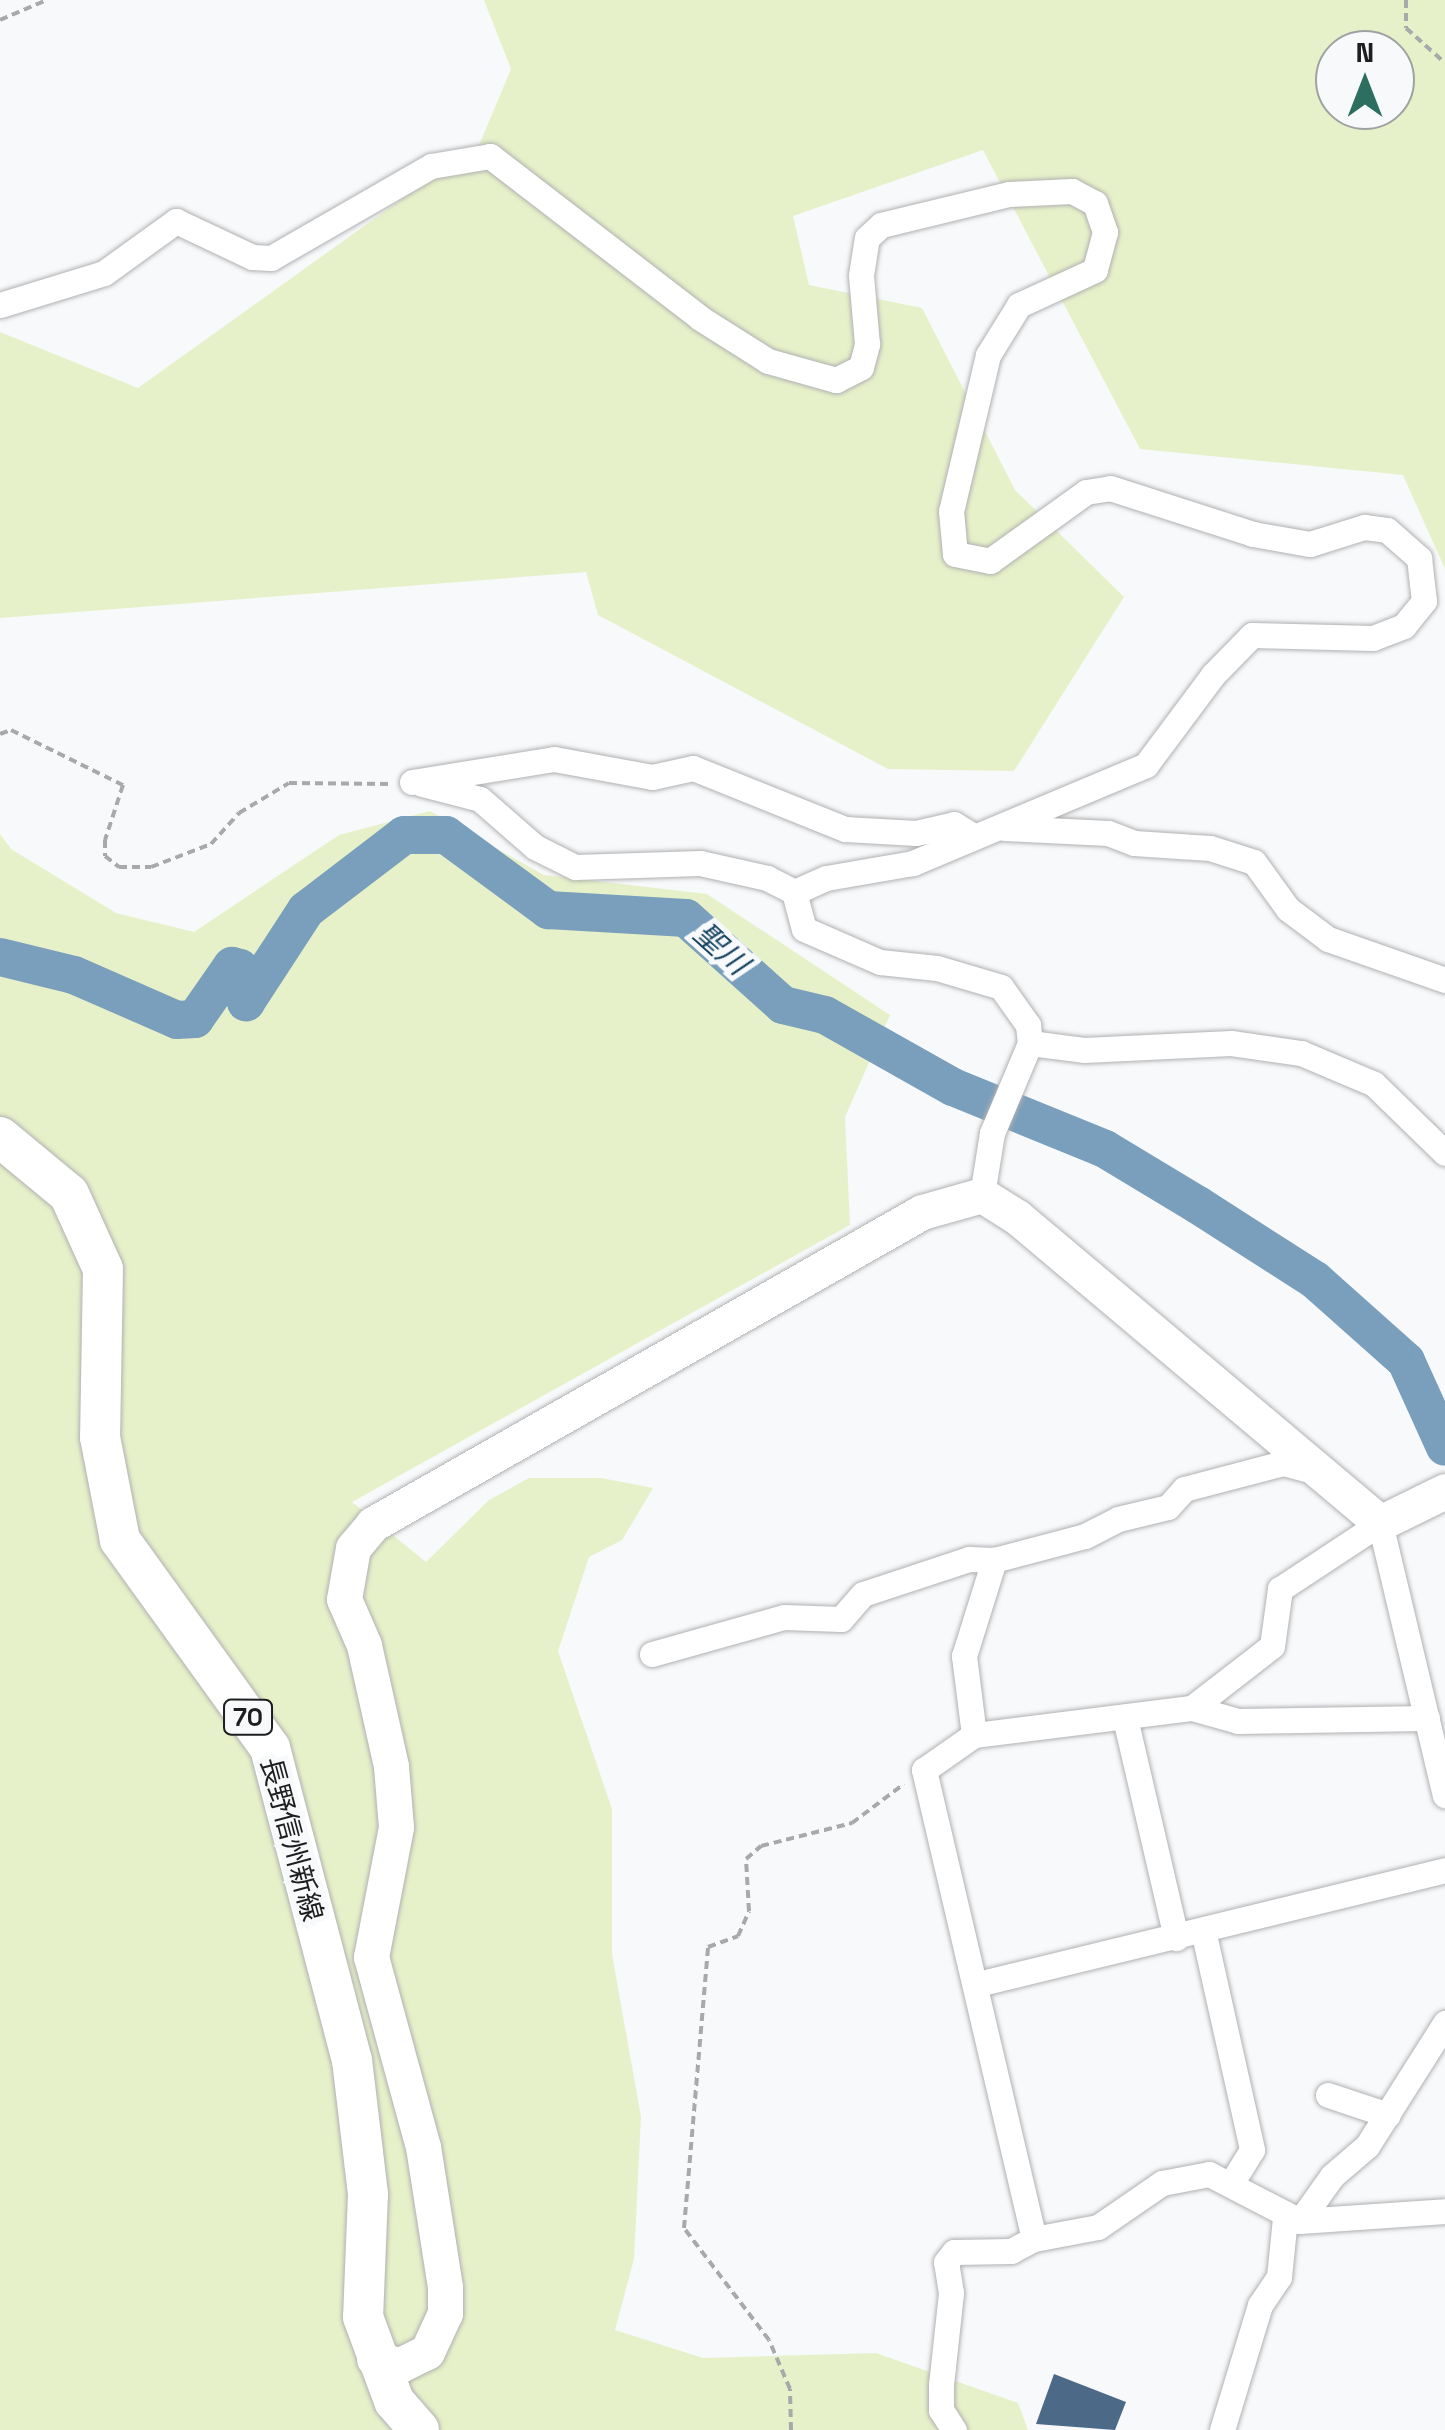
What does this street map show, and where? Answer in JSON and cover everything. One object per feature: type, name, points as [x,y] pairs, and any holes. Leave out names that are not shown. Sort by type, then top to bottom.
[{"type":"main road","name":"長野信州新線","points":[[0,1138],[69,1194],[103,1268],[100,1438],[120,1540],[270,1748],[352,2060],[368,2194],[363,2317],[374,2359],[394,2401],[419,2430]]},
{"type":"street","points":[[0,304],[104,273],[176,221],[252,257],[271,258],[432,166],[490,156],[700,318],[768,361],[836,380],[861,367],[867,344],[861,275],[867,238],[882,224],[1009,194],[1082,194],[1103,214],[1100,263],[1090,276],[1038,293],[1003,324],[988,355],[951,511],[955,554],[990,561],[1086,492],[1110,488],[1253,534],[1310,544],[1364,527],[1386,530],[1419,558],[1424,601],[1404,626],[1373,638],[1252,635],[1213,675],[1146,765],[913,864],[826,878],[794,892]]},
{"type":"street","points":[[412,782],[554,759],[652,777],[693,768],[845,829],[916,833],[954,824],[982,832],[1108,833],[1134,843],[1210,848],[1254,862],[1288,910],[1328,939],[1445,980]]},
{"type":"street","points":[[412,782],[480,798],[535,846],[574,867],[700,863],[767,878],[794,892],[804,928],[849,950],[1001,987],[1028,1025],[1030,1043],[992,1133],[982,1195]]},
{"type":"street","points":[[1030,1043],[1084,1050],[1231,1042],[1301,1053],[1374,1084],[1445,1153]]},
{"type":"street","points":[[982,1195],[1102,1288],[1310,1470],[1380,1523],[1445,1795]]},
{"type":"street","points":[[374,2359],[400,2365],[427,2352],[445,2313],[445,2286],[424,2147],[372,1957],[396,1827],[375,1688],[344,1599],[352,1548],[373,1524],[696,1338],[922,1212],[982,1195]]},
{"type":"street","points":[[652,1654],[784,1617],[841,1619],[863,1594],[970,1558],[994,1560],[1168,1508],[1184,1489],[1283,1463],[1310,1470]]},
{"type":"street","points":[[1192,1708],[1272,1646],[1280,1590],[1380,1523],[1445,1491]]},
{"type":"street","points":[[974,1734],[964,1656],[994,1560]]},
{"type":"street","points":[[1034,2239],[978,1984],[924,1770],[974,1734],[1192,1708],[1238,1721],[1428,1718]]},
{"type":"street","points":[[1125,1718],[1176,1938]]},
{"type":"street","points":[[978,1984],[1445,1870]]},
{"type":"street","points":[[1203,1930],[1252,2150],[1232,2182]]},
{"type":"street","points":[[1222,2430],[1260,2305],[1280,2276],[1292,2220],[1388,2115],[1445,2023]]},
{"type":"street","points":[[1328,2096],[1388,2115]]},
{"type":"street","points":[[954,2430],[941,2410],[951,2293],[946,2262],[954,2252],[1011,2251],[1034,2239],[1098,2227],[1162,2182],[1208,2174],[1232,2182],[1292,2220],[1445,2211]]},
{"type":"path","points":[[0,20],[48,0]]},
{"type":"path","points":[[1406,0],[1406,28],[1445,63]]},
{"type":"path","points":[[0,734],[11,730],[123,785],[105,856],[119,867],[152,867],[211,844],[239,813],[289,783],[360,788],[412,782]]},
{"type":"path","points":[[791,2430],[790,2389],[769,2340],[684,2228],[708,1947],[738,1936],[749,1911],[746,1860],[761,1846],[852,1823],[924,1770]]},
{"type":"green space","points":[[484,0],[1445,0],[1445,569],[1403,475],[1140,449],[983,150],[793,216],[809,285],[922,308],[1015,490],[1124,597],[1014,771],[888,769],[598,615],[586,572],[0,618],[0,332],[138,388],[480,143],[511,69]]},
{"type":"green space","points":[[430,811],[544,875],[707,894],[890,1015],[845,1117],[850,1225],[352,1502],[426,1562],[489,1500],[529,1478],[601,1478],[653,1488],[622,1540],[589,1557],[558,1651],[612,1809],[612,1954],[641,2117],[634,2259],[615,2330],[703,2358],[876,2353],[1018,2403],[1028,2430],[0,2430],[0,834],[11,849],[116,913],[194,932],[339,835]]},
{"type":"building","points":[[1054,2374],[1126,2402],[1115,2430],[1036,2424]]},
{"type":"waterway","name":"聖川","points":[[0,957],[74,975],[177,1020],[195,1019],[232,966],[240,968],[246,1002],[306,910],[404,835],[446,835],[548,910],[686,918],[783,1005],[825,1015],[953,1087],[1105,1149],[1198,1205],[1315,1280],[1406,1361],[1445,1447]]}]
